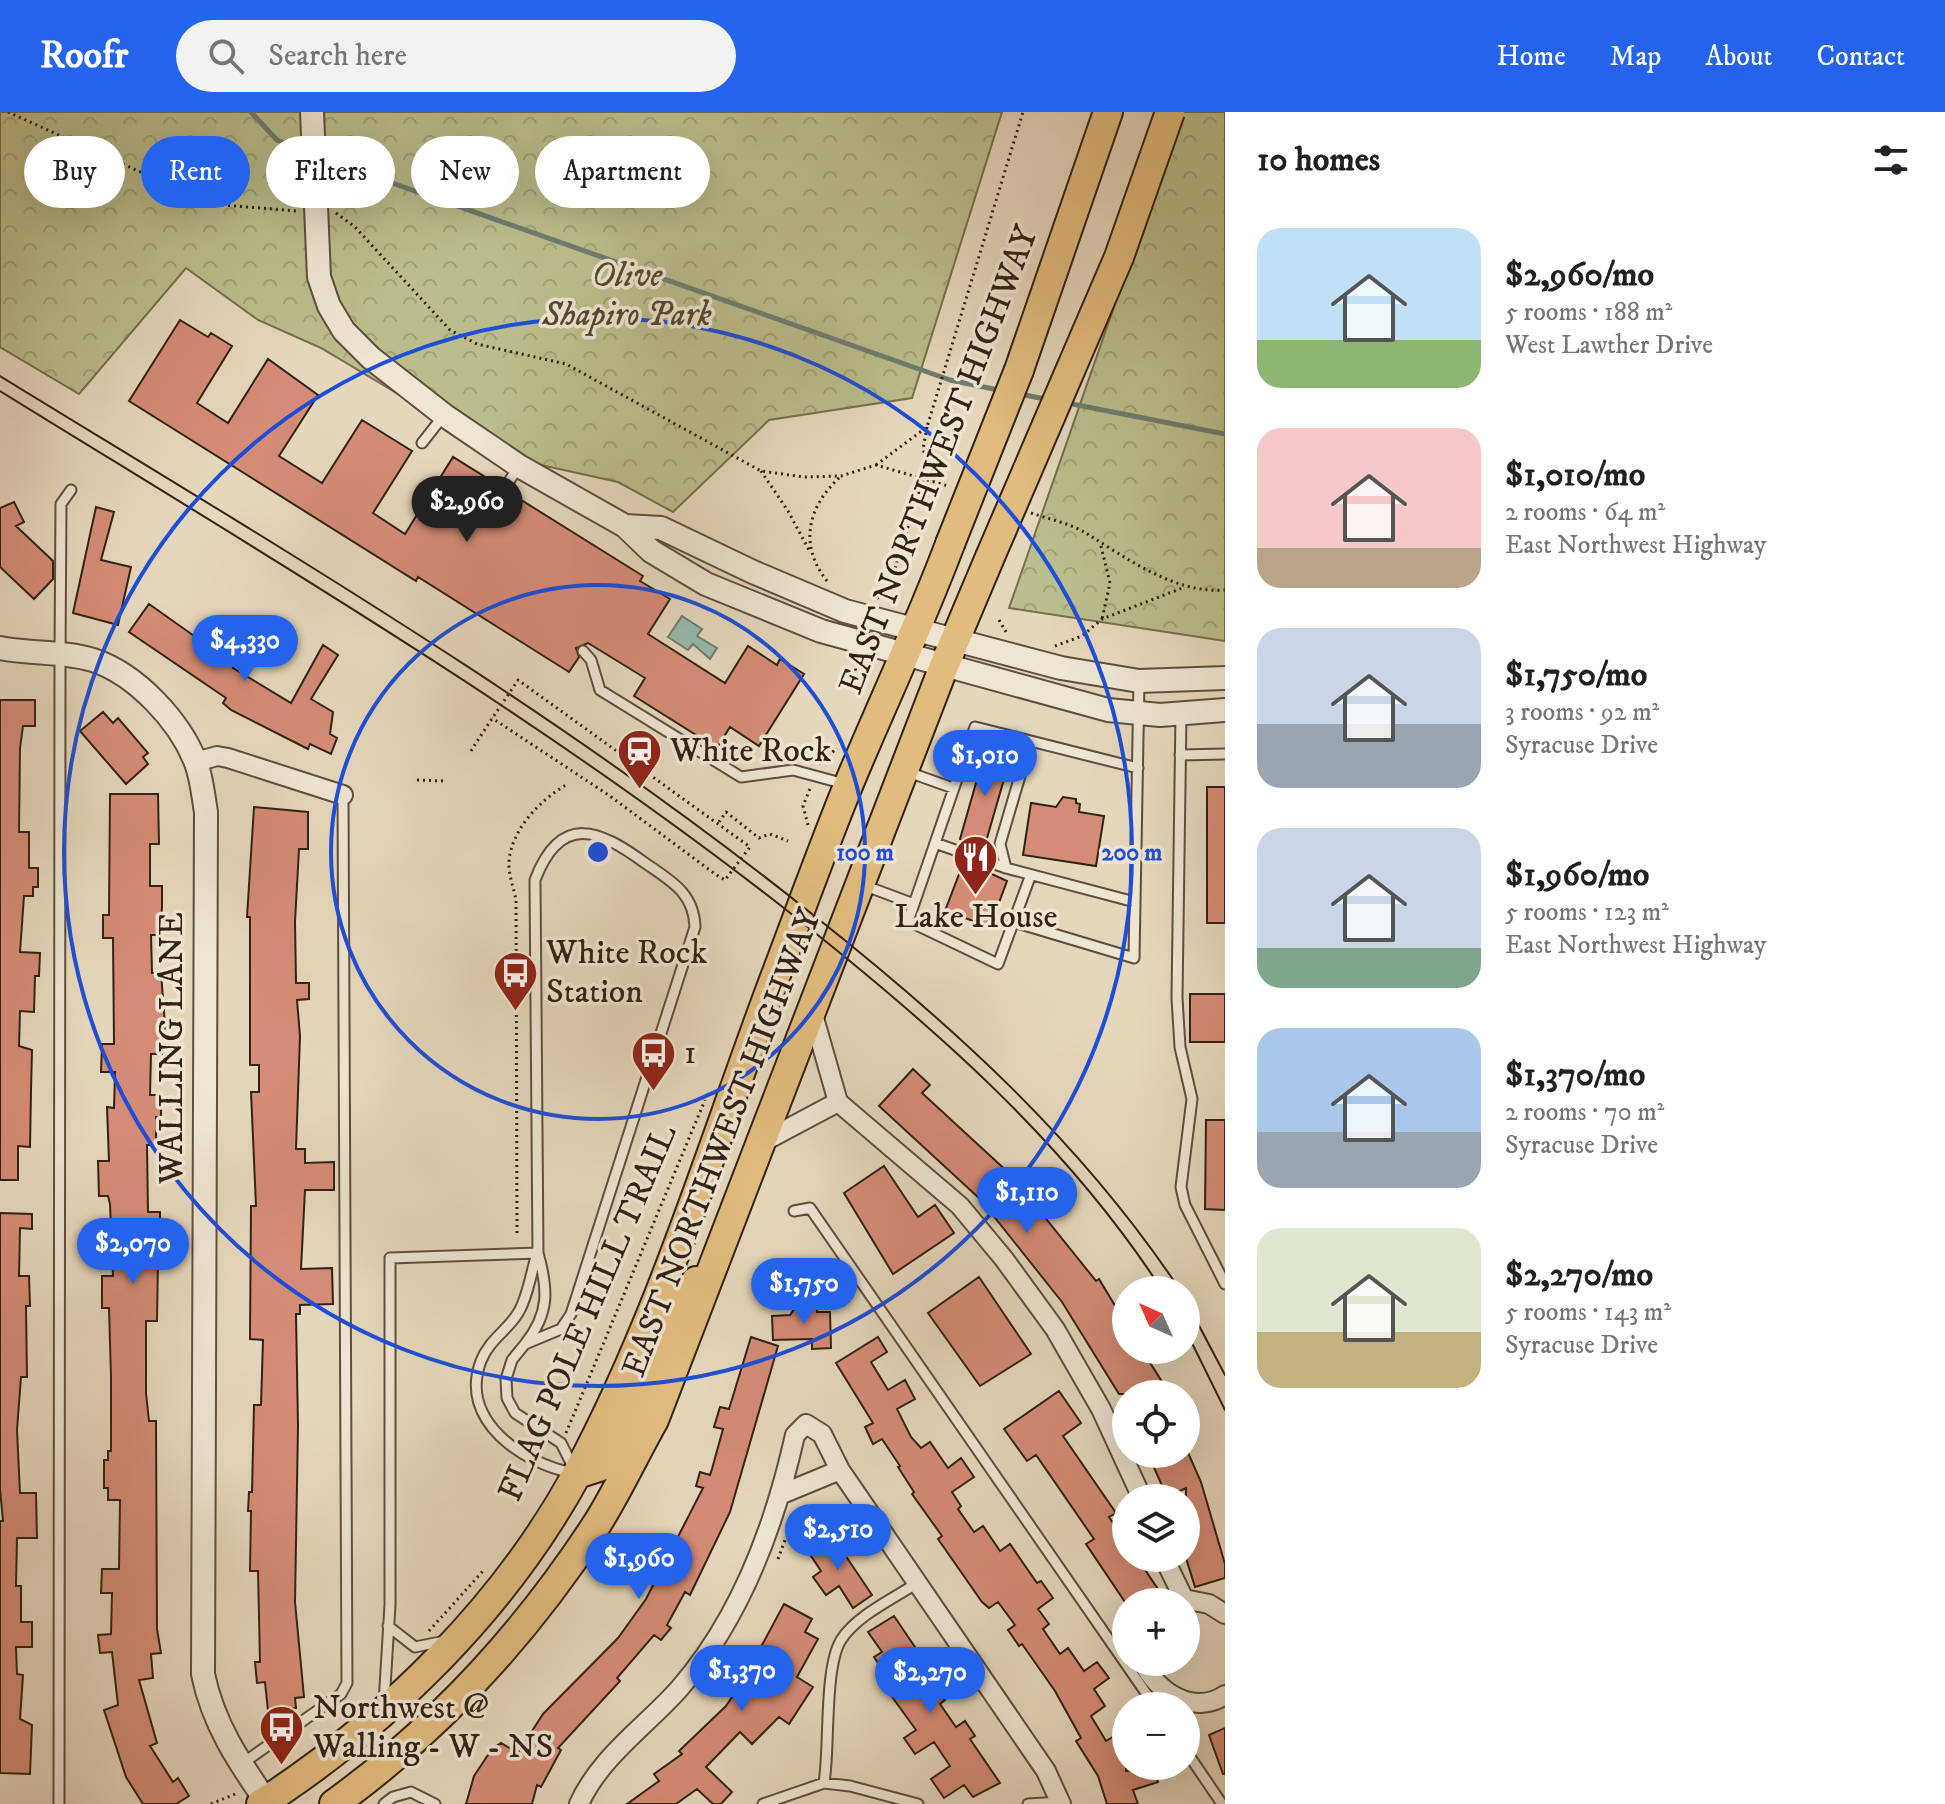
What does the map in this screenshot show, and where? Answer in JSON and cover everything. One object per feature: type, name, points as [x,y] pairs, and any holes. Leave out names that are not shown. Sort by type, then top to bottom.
[{"type":"main road","name":"EAST NORTHWEST HIGHWAY","points":[[257,1801],[325,1759],[383,1711],[458,1637],[510,1575],[577,1474],[607,1414],[663,1279],[849,785],[916,629],[1019,370],[1108,112]]},
{"type":"main road","name":"EAST NORTHWEST HIGHWAY","points":[[334,1804],[445,1711],[514,1638],[597,1523],[654,1420],[944,666],[1119,257],[1170,112]]},
{"type":"main road","points":[[514,1638],[545,1572],[581,1515],[582,1493],[577,1474],[599,1467],[613,1451],[671,1319],[722,1240]]},
{"type":"street","points":[[312,112],[319,277],[329,306],[344,331],[371,358],[444,415],[519,466],[625,526],[651,551],[706,584],[821,631],[1108,710],[1139,714],[1225,710]]},
{"type":"street","points":[[625,526],[661,528],[719,557],[845,611],[1061,668],[1139,681],[1225,678]]},
{"type":"street","points":[[706,584],[719,557]]},
{"type":"street","name":"WALLING LANE","points":[[0,648],[91,659],[115,670],[171,721],[196,762],[206,812],[203,1674],[209,1703],[257,1801]]},
{"type":"street","points":[[196,762],[217,756],[228,758],[343,795]]},
{"type":"street","points":[[812,1008],[838,1102],[960,1206],[1004,1259],[1063,1342],[1101,1409],[1136,1484]]},
{"type":"street","points":[[759,1144],[838,1102]]},
{"type":"street","points":[[579,1804],[599,1770],[678,1690],[703,1659],[753,1566],[782,1494],[795,1435],[806,1424],[822,1434],[840,1470],[1046,1771],[1061,1803]]},
{"type":"street","points":[[782,1494],[840,1470]]},
{"type":"street","points":[[1200,1603],[1209,1604],[1225,1614]]},
{"type":"street","points":[[1149,1676],[1164,1692],[1195,1703],[1214,1702],[1225,1695]]},
{"type":"lane","points":[[422,443],[444,415]]},
{"type":"lane","points":[[504,489],[519,466]]},
{"type":"lane","points":[[59,1804],[61,504],[71,490]]},
{"type":"lane","points":[[583,651],[591,660],[600,690],[741,777],[793,770],[849,785]]},
{"type":"lane","points":[[1014,922],[1134,958],[1139,681]]},
{"type":"lane","points":[[1181,714],[1177,998],[1180,1047],[1192,1099],[1181,1187],[1185,1205],[1225,1284]]},
{"type":"lane","points":[[1030,877],[998,964],[908,921],[975,727],[1138,768]]},
{"type":"lane","points":[[1006,868],[1000,844],[1030,742]]},
{"type":"lane","points":[[1180,755],[1225,754]]},
{"type":"lane","points":[[904,771],[953,788]]},
{"type":"lane","points":[[241,1765],[341,1694],[347,1683],[343,795]]},
{"type":"lane","points":[[525,1344],[561,1329],[576,1302],[693,938],[694,915],[682,889],[609,837],[591,832],[572,837],[552,851],[535,880],[533,989],[538,1253],[547,1300],[539,1324],[508,1368],[507,1398],[522,1420],[561,1443],[577,1474]]},
{"type":"lane","points":[[935,843],[1030,877],[1135,902]]},
{"type":"lane","points":[[860,884],[914,904]]},
{"type":"lane","points":[[794,1211],[810,1208],[1145,1692]]},
{"type":"lane","points":[[538,1253],[521,1307],[493,1340],[481,1362],[479,1398],[484,1416],[502,1441],[549,1469],[577,1474]]},
{"type":"lane","points":[[383,1711],[388,1626],[390,1258],[538,1253]]},
{"type":"lane","points":[[824,1783],[832,1678],[841,1641],[865,1617],[917,1583]]},
{"type":"lane","points":[[388,1626],[415,1647],[458,1637]]},
{"type":"lane","points":[[1200,1772],[1222,1804]]},
{"type":"lane","points":[[763,1804],[824,1783],[850,1786],[918,1804]]},
{"type":"lane","points":[[384,1804],[393,1797],[411,1792],[435,1804]]},
{"type":"lane","points":[[1028,1804],[1061,1803]]},
{"type":"path","points":[[8,112],[211,204],[229,208],[304,211]]},
{"type":"path","points":[[935,482],[923,449],[927,427],[1023,112]]},
{"type":"path","points":[[327,213],[345,218],[355,227],[450,330],[477,344],[566,364],[761,471],[804,477],[841,476],[876,465],[927,427]]},
{"type":"path","points":[[876,465],[950,487]]},
{"type":"path","points":[[761,471],[831,585]]},
{"type":"path","points":[[810,553],[810,522],[817,504],[841,476]]},
{"type":"path","points":[[872,599],[891,595],[890,584],[923,479]]},
{"type":"path","points":[[1025,511],[1071,526],[1101,546],[1185,587],[1225,590]]},
{"type":"path","points":[[1101,546],[1110,583],[1102,619]]},
{"type":"path","points":[[1044,645],[1054,647],[1082,636],[1102,619],[1185,587]]},
{"type":"path","points":[[999,620],[1005,631],[1016,638]]},
{"type":"path","points":[[860,702],[861,688],[855,668],[862,663]]},
{"type":"path","points":[[471,751],[492,718],[518,680],[750,847],[725,880],[492,718]]},
{"type":"path","points":[[808,831],[803,806],[822,759],[841,743]]},
{"type":"path","points":[[417,780],[445,781]]},
{"type":"path","points":[[517,1233],[516,900],[509,861],[517,838],[536,808],[566,785]]},
{"type":"path","points":[[719,823],[726,812],[759,838],[770,834],[788,841]]},
{"type":"path","name":"FLAG POLE HILL TRAIL","points":[[561,1443],[709,1089]]},
{"type":"path","points":[[772,1570],[787,1535]]},
{"type":"path","points":[[415,1647],[484,1570]]},
{"type":"path","points":[[211,1804],[225,1795],[257,1801]]},
{"type":"green space","name":"Olive Shapiro Park","points":[[0,112],[1002,112],[912,398],[769,420],[673,512],[618,482],[541,465],[405,398],[321,348],[258,320],[186,268],[79,394],[0,347]]},
{"type":"green space","points":[[1182,112],[1225,112],[1225,641],[1009,608]]},
{"type":"water","points":[[682,616],[702,629],[697,636],[717,648],[710,659],[693,644],[688,650],[668,637]]},
{"type":"building","points":[[180,320],[208,337],[211,333],[232,346],[197,403],[228,423],[268,359],[318,395],[279,456],[322,483],[362,420],[412,451],[373,513],[405,534],[453,457],[498,485],[501,496],[510,493],[643,576],[640,581],[670,599],[648,634],[725,683],[748,646],[777,665],[780,659],[804,674],[759,746],[730,727],[717,748],[634,696],[645,678],[588,643],[576,648],[579,657],[569,672],[418,577],[416,581],[129,401]]},
{"type":"building","points":[[14,502],[24,522],[16,526],[53,561],[53,579],[34,599],[0,567],[0,508]]},
{"type":"building","points":[[96,507],[114,512],[101,560],[131,567],[118,625],[73,613]]},
{"type":"building","points":[[149,604],[197,638],[238,660],[233,668],[291,703],[323,645],[338,655],[311,699],[333,712],[330,734],[337,738],[331,754],[310,744],[308,749],[231,710],[223,703],[226,698],[129,632]]},
{"type":"building","points":[[0,700],[35,700],[35,726],[23,726],[20,748],[19,832],[29,832],[29,868],[38,868],[38,887],[33,887],[33,896],[24,896],[20,952],[40,953],[39,976],[35,976],[34,1012],[20,1011],[19,1046],[32,1050],[30,1147],[18,1146],[18,1180],[0,1180]]},
{"type":"building","points":[[103,712],[113,723],[118,718],[148,753],[143,757],[148,764],[126,784],[80,731]]},
{"type":"building","points":[[986,748],[1011,755],[983,852],[960,839]]},
{"type":"building","points":[[1207,787],[1225,787],[1225,923],[1207,923]]},
{"type":"building","points":[[110,794],[158,794],[159,844],[150,844],[150,886],[162,886],[162,907],[160,935],[151,935],[152,973],[161,973],[165,1024],[162,1054],[151,1054],[150,1095],[161,1095],[161,1117],[156,1117],[156,1145],[147,1145],[148,1212],[160,1212],[161,1260],[158,1260],[157,1321],[146,1321],[146,1393],[149,1421],[156,1421],[157,1629],[161,1653],[151,1654],[153,1678],[139,1680],[157,1743],[150,1746],[173,1782],[178,1778],[189,1796],[176,1804],[143,1804],[126,1777],[104,1710],[118,1705],[112,1652],[100,1653],[98,1635],[111,1634],[112,1593],[101,1593],[102,1569],[119,1569],[120,1500],[108,1500],[108,1488],[104,1488],[104,1460],[108,1460],[108,1451],[111,1451],[111,1377],[109,1308],[102,1308],[102,1276],[113,1276],[110,1204],[108,1196],[99,1196],[98,1161],[109,1161],[107,1107],[114,1108],[115,1072],[101,1072],[102,1044],[114,1044],[113,938],[103,938],[103,915],[109,915]]},
{"type":"building","points":[[1063,797],[1076,799],[1076,803],[1080,804],[1079,812],[1104,816],[1096,866],[1023,855],[1031,803],[1056,807]]},
{"type":"building","points":[[254,807],[308,812],[308,849],[299,849],[295,922],[296,983],[309,983],[309,999],[297,1000],[300,1036],[296,1149],[305,1149],[305,1163],[334,1162],[334,1190],[305,1190],[301,1269],[332,1268],[333,1304],[300,1305],[300,1314],[296,1314],[295,1602],[304,1697],[295,1698],[296,1708],[268,1711],[265,1682],[257,1683],[255,1662],[260,1662],[258,1571],[250,1571],[251,1511],[248,1511],[249,1492],[252,1492],[254,1405],[261,1405],[263,1340],[250,1339],[251,1206],[256,1206],[251,1092],[259,1092],[259,1065],[250,1065],[250,917],[247,917]]},
{"type":"building","name":"Lake House","points":[[964,861],[1007,881],[990,927],[945,911]]},
{"type":"building","points":[[1190,994],[1225,994],[1225,1042],[1190,1042]]},
{"type":"building","points":[[913,1069],[930,1085],[922,1093],[1011,1175],[1096,1281],[1099,1279],[1112,1301],[1112,1364],[1151,1364],[1161,1380],[1112,1380],[1112,1383],[1062,1302],[980,1199],[879,1106]]},
{"type":"building","points":[[1206,1120],[1225,1120],[1225,1210],[1205,1209]]},
{"type":"building","points":[[884,1166],[918,1217],[935,1205],[954,1233],[893,1274],[844,1193]]},
{"type":"building","points":[[0,1213],[32,1214],[32,1229],[20,1228],[19,1276],[29,1276],[30,1306],[26,1306],[27,1377],[21,1377],[17,1430],[20,1493],[36,1493],[37,1538],[17,1538],[16,1586],[21,1586],[21,1622],[32,1622],[32,1647],[16,1647],[17,1674],[23,1675],[20,1719],[32,1725],[30,1774],[0,1773],[0,1521],[3,1521],[0,1489]]},
{"type":"building","points":[[979,1277],[1031,1354],[980,1386],[928,1313]]},
{"type":"building","points":[[799,1302],[816,1302],[817,1312],[830,1312],[831,1348],[812,1349],[812,1339],[773,1340],[772,1316],[790,1315]]},
{"type":"building","points":[[751,1337],[778,1346],[730,1512],[690,1595],[685,1592],[667,1625],[671,1628],[661,1640],[654,1635],[617,1678],[620,1681],[558,1748],[561,1750],[541,1787],[537,1785],[532,1804],[466,1804],[474,1776],[492,1749],[501,1743],[518,1753],[543,1714],[618,1638],[646,1599],[703,1488],[696,1486],[700,1472],[710,1475],[723,1429],[714,1427],[720,1407],[729,1409]]},
{"type":"building","points":[[878,1337],[887,1352],[871,1362],[888,1390],[905,1380],[915,1399],[897,1409],[911,1437],[921,1448],[930,1442],[948,1468],[961,1458],[974,1477],[952,1492],[961,1506],[958,1509],[974,1532],[983,1526],[1000,1551],[1010,1544],[1037,1583],[1041,1581],[1053,1598],[1038,1609],[1049,1624],[1043,1629],[1060,1654],[1068,1648],[1084,1671],[1097,1662],[1109,1678],[1094,1689],[1105,1706],[1091,1716],[1106,1741],[1112,1737],[1112,1780],[1157,1780],[1133,1790],[1138,1804],[1107,1804],[1098,1776],[1076,1741],[1081,1738],[1055,1691],[1022,1644],[1019,1646],[1008,1630],[1015,1625],[998,1602],[989,1608],[982,1602],[938,1539],[942,1536],[912,1494],[914,1492],[900,1466],[882,1439],[873,1444],[865,1427],[873,1423],[836,1363]]},
{"type":"building","points":[[1059,1391],[1081,1423],[1063,1436],[1112,1507],[1109,1517],[1112,1521],[1112,1572],[1146,1572],[1157,1588],[1116,1588],[1086,1544],[1094,1539],[1036,1455],[1027,1461],[1004,1429]]},
{"type":"building","points":[[1154,1468],[1195,1468],[1201,1482],[1225,1564],[1225,1578],[1195,1587],[1190,1572],[1200,1572],[1200,1484],[1161,1484]]},
{"type":"building","points":[[831,1534],[872,1595],[853,1608],[839,1586],[826,1595],[813,1577],[821,1571],[807,1550]]},
{"type":"building","points":[[784,1604],[812,1619],[805,1632],[818,1639],[797,1677],[813,1687],[789,1724],[779,1717],[752,1744],[740,1732],[706,1767],[732,1792],[721,1804],[713,1804],[697,1789],[676,1804],[627,1804],[659,1781],[654,1774],[682,1754],[679,1751],[726,1706],[765,1647],[762,1645]]},
{"type":"building","points":[[894,1616],[919,1653],[908,1660],[945,1700],[940,1704],[956,1727],[965,1721],[975,1736],[970,1739],[1000,1783],[973,1797],[964,1785],[944,1798],[931,1779],[950,1766],[934,1742],[915,1754],[904,1738],[916,1730],[890,1694],[896,1690],[874,1657],[882,1652],[868,1632]]},
{"type":"building","points":[[1225,1728],[1225,1774],[1223,1774],[1209,1735]]},
{"type":"waterway","points":[[251,112],[273,136]]},
{"type":"waterway","points":[[395,184],[950,380],[1003,391]]},
{"type":"waterway","points":[[1020,394],[1050,400]]},
{"type":"waterway","points":[[1067,403],[1225,434]]},
{"type":"tram line","points":[[0,376],[415,632],[617,768],[716,839],[914,998],[1011,1087],[1100,1184],[1170,1276]]},
{"type":"tram line","points":[[0,391],[508,709],[704,847],[850,961],[996,1090],[1084,1185],[1152,1276]]},
{"type":"tram line","points":[[1200,1328],[1225,1375]]},
{"type":"tram line","points":[[1200,1359],[1225,1410]]},
{"type":"place","name":"White Rock","points":[[639,790]]},
{"type":"place","name":"Lake House","points":[[976,896]]},
{"type":"place","name":"White Rock Station","points":[[515,1012]]},
{"type":"place","name":"1","points":[[653,1092]]},
{"type":"place","name":"Northwest @ Walling - W - NS","points":[[282,1767]]}]
